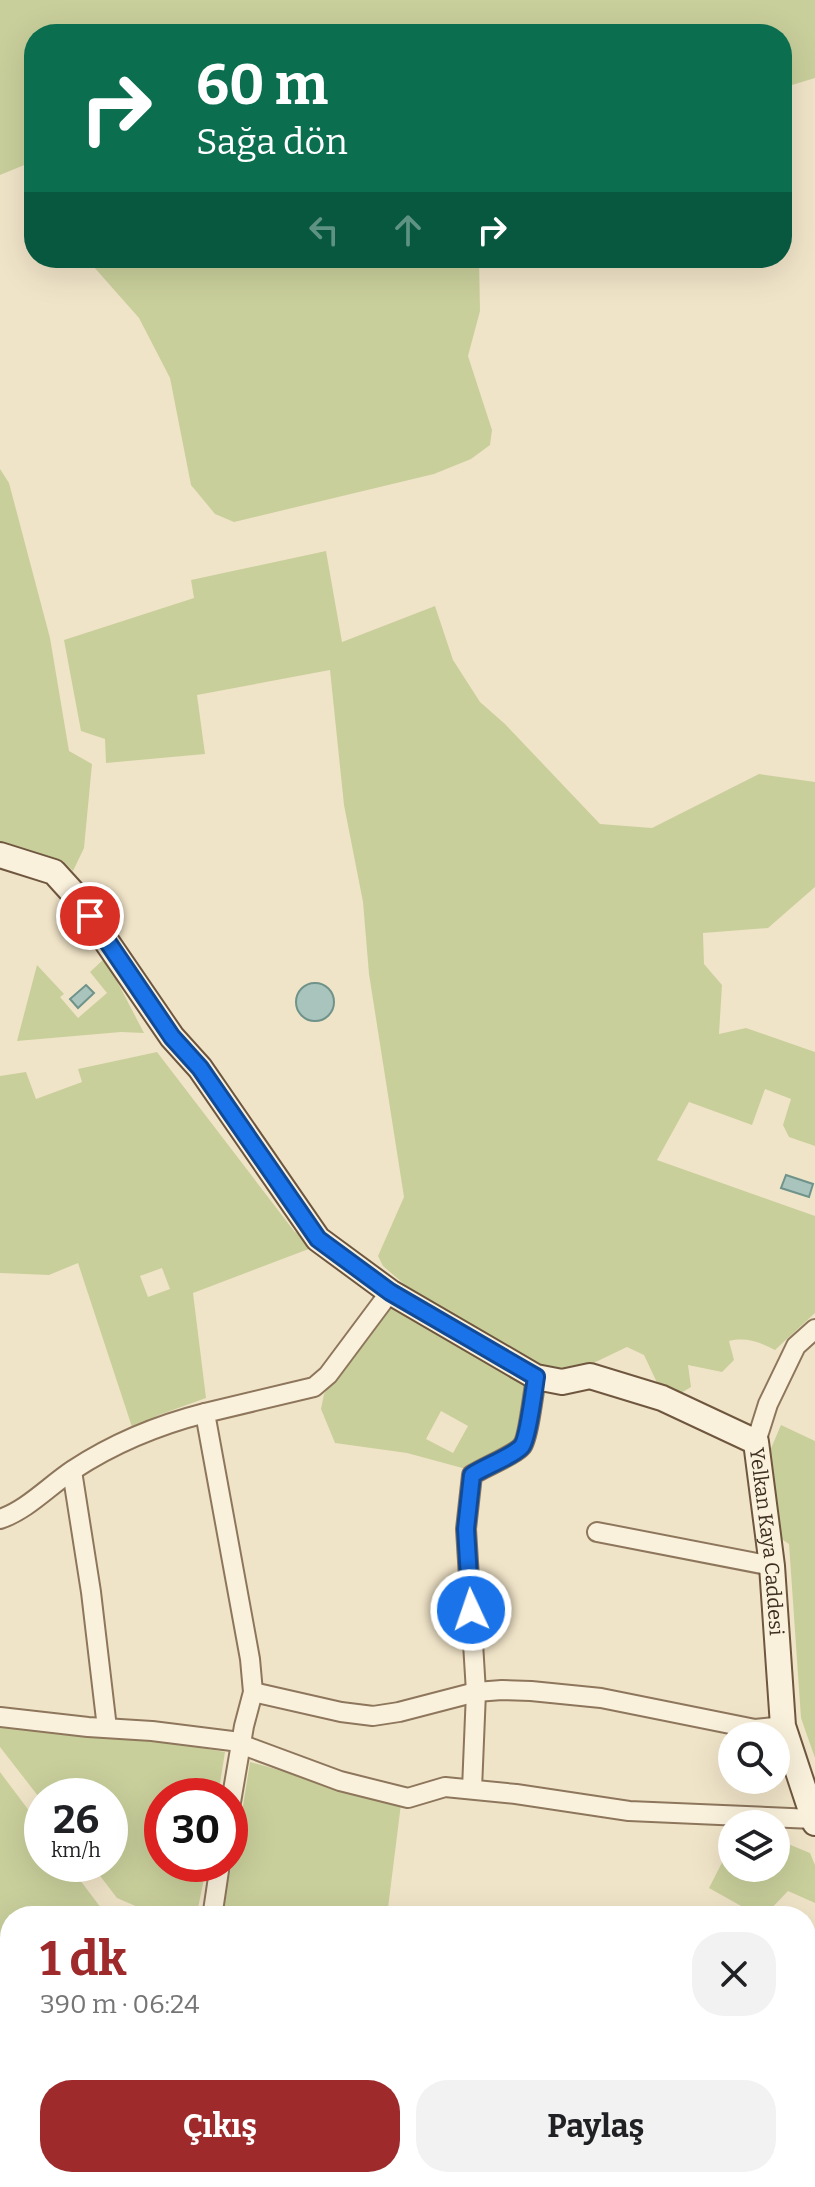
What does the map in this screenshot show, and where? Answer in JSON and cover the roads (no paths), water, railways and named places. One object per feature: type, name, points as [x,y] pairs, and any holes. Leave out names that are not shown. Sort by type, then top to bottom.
[{"type":"street","name":"Yelkan Kaya Caddesi","points":[[0,855],[54,872],[74,894],[172,1037],[200,1068],[318,1239],[390,1292],[536,1377],[562,1382],[590,1376],[662,1398],[756,1442],[772,1566],[783,1722]]},
{"type":"street","points":[[0,1519],[16,1512],[92,1457],[161,1425],[314,1387],[328,1375],[390,1292]]},
{"type":"street","points":[[756,1442],[768,1404],[796,1346],[815,1329]]},
{"type":"street","points":[[472,1789],[476,1692],[466,1529],[472,1475],[514,1453],[524,1444],[536,1377]]},
{"type":"street","points":[[205,1413],[250,1659],[253,1692],[235,1778]]},
{"type":"street","points":[[72,1471],[91,1592],[107,1728]]},
{"type":"street","points":[[597,1532],[772,1566]]},
{"type":"street","points":[[253,1692],[373,1716],[476,1692],[502,1690],[601,1698],[720,1722]]},
{"type":"street","points":[[0,1717],[232,1741],[340,1781],[408,1798],[445,1787],[629,1811],[814,1821]]},
{"type":"street","name":"Yelkan Kaya Caddesi","points":[[790,1747],[814,1821]]},
{"type":"street","points":[[214,1906],[217,1882]]},
{"type":"water","points":[[315,983],[328,989],[334,1002],[328,1015],[315,1021],[302,1015],[296,1002],[302,989]]},
{"type":"water","points":[[86,985],[94,993],[78,1008],[70,999]]},
{"type":"water","points":[[786,1175],[813,1184],[809,1197],[781,1188]]}]
